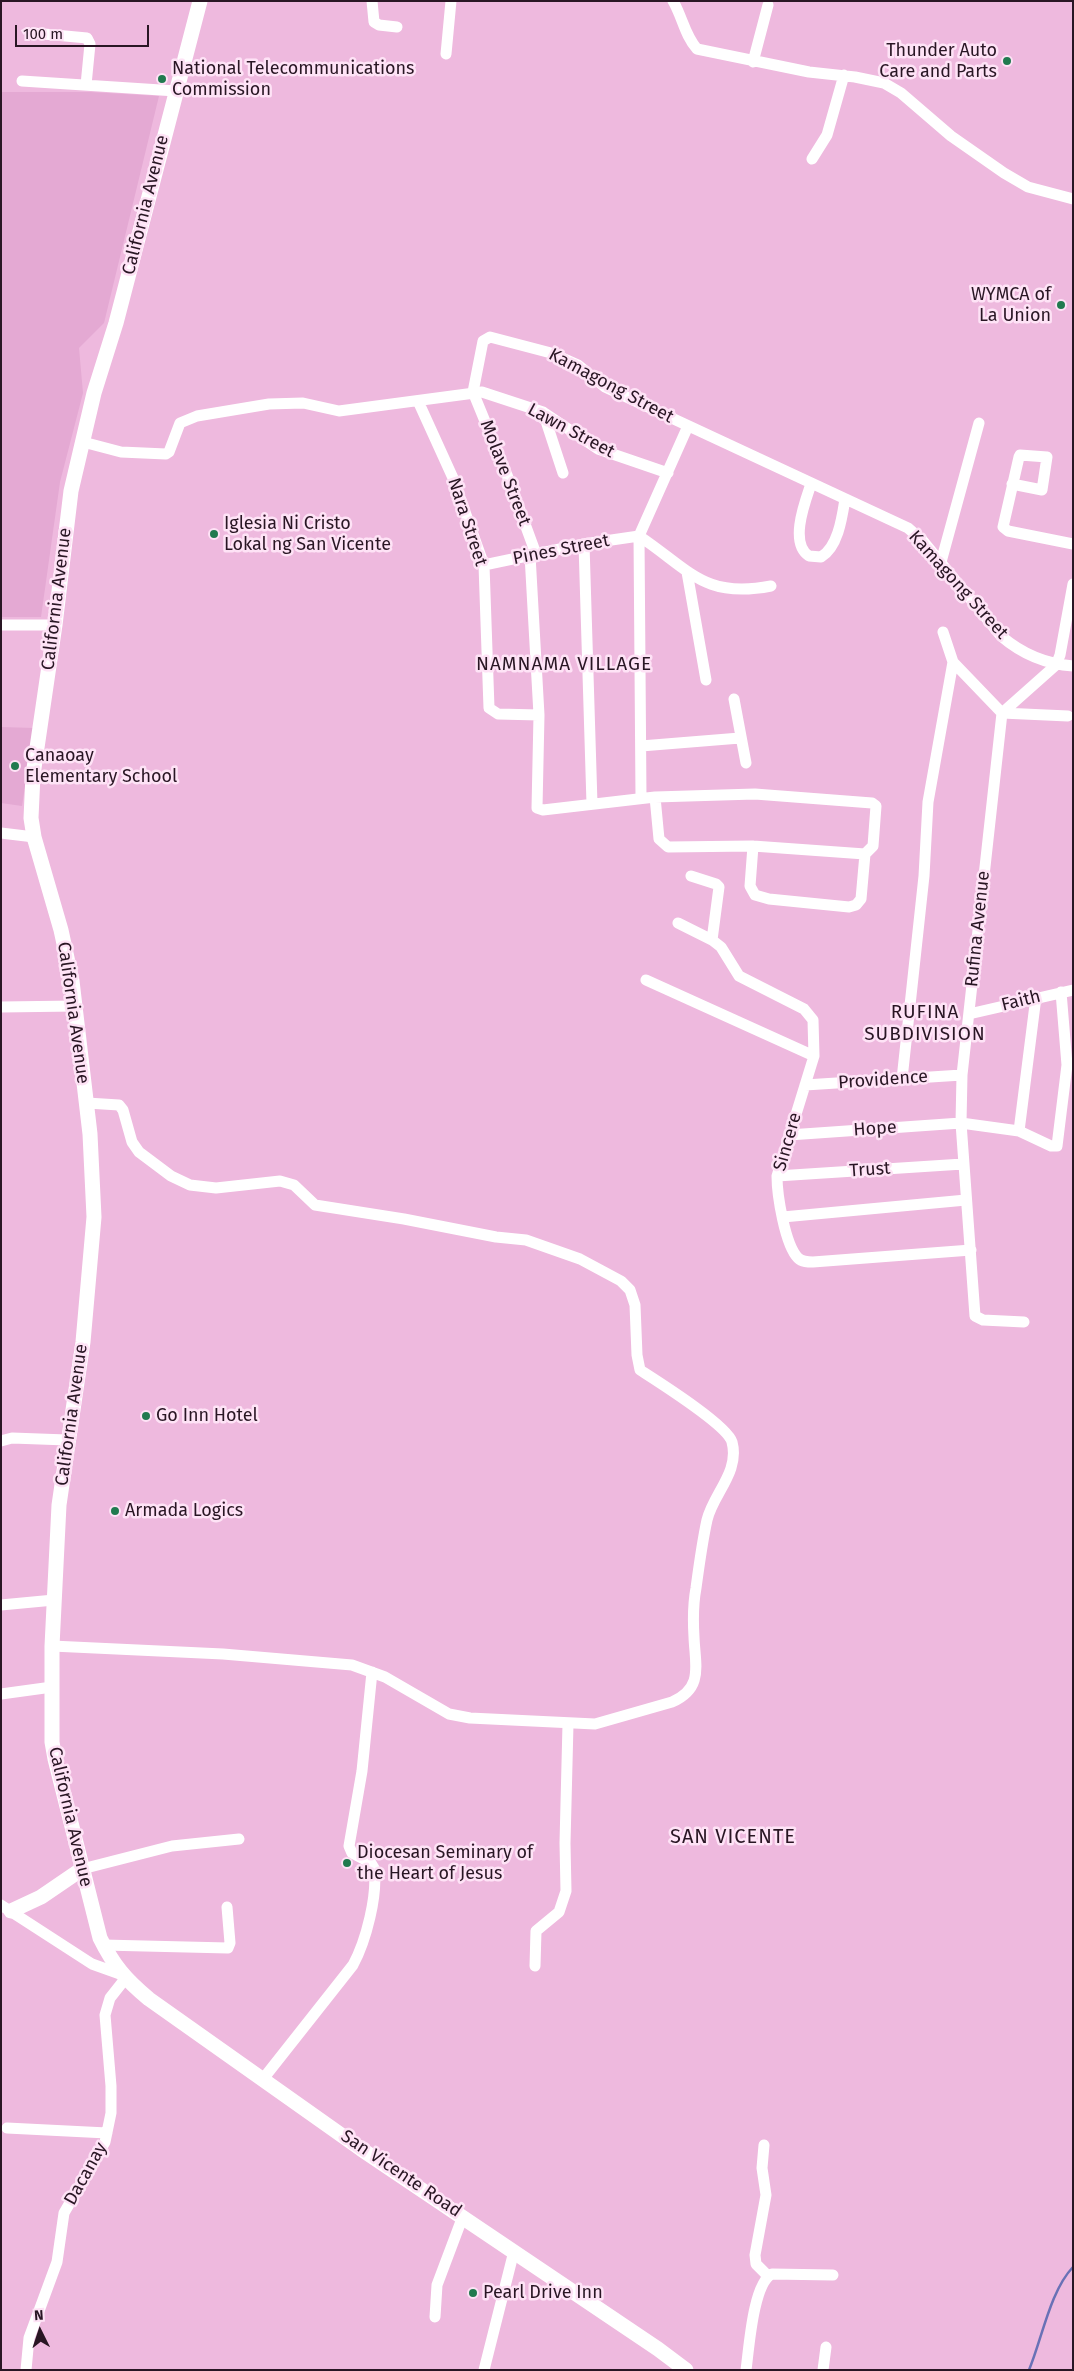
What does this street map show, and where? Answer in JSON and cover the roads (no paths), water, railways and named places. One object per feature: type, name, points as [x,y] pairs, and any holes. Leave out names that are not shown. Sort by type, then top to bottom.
[{"type":"street","name":"California Avenue","points":[[123,1976],[111,1961],[103,1945],[82,1869],[54,1750],[52,1646],[60,1505],[67,1440],[83,1342],[94,1217],[86,1103],[76,1006],[63,939],[34,837],[31,818],[33,775],[55,625],[71,491],[200,1]]},
{"type":"street","points":[[372,1],[374,22],[378,25],[397,27]]},
{"type":"street","points":[[446,54],[452,1]]},
{"type":"street","points":[[673,1],[683,21],[690,42],[697,49],[753,62],[809,72],[844,75],[884,84],[901,93],[951,136],[1008,176],[1028,187],[1073,199]]},
{"type":"street","points":[[753,62],[768,5]]},
{"type":"street","points":[[32,33],[87,38],[90,44],[86,85]]},
{"type":"street","points":[[812,159],[827,135],[844,75]]},
{"type":"street","points":[[22,81],[176,91]]},
{"type":"street","name":"Kamagong Street","points":[[473,392],[483,342],[490,337],[551,353],[578,365],[605,387],[908,528],[941,562],[1001,636],[1012,646],[1027,654],[1056,664],[1073,666]]},
{"type":"street","points":[[83,442],[121,452],[143,454],[169,452],[180,423],[198,416],[287,402],[303,403],[339,411],[473,392]]},
{"type":"street","name":"Lawn Street","points":[[473,392],[491,394],[543,412],[598,449],[668,473]]},
{"type":"street","name":"Molave Street","points":[[473,392],[507,475],[533,555],[539,715]]},
{"type":"street","name":"Nara Street","points":[[418,401],[453,478],[484,565],[489,708],[498,714],[539,715]]},
{"type":"street","points":[[543,412],[563,473]]},
{"type":"street","points":[[941,562],[979,423]]},
{"type":"street","points":[[641,798],[639,536],[688,426]]},
{"type":"street","points":[[811,484],[801,514],[799,532],[802,548],[809,556],[821,557],[832,544],[840,523],[845,499]]},
{"type":"street","points":[[1012,484],[1003,527],[1005,530],[1073,544]]},
{"type":"street","points":[[639,536],[687,572],[708,584],[723,589],[750,590],[771,586]]},
{"type":"street","name":"Pines Street","points":[[484,565],[584,544],[639,536]]},
{"type":"street","points":[[584,544],[592,804]]},
{"type":"street","points":[[687,572],[706,680]]},
{"type":"street","points":[[1002,713],[1056,664],[1061,648],[1073,584]]},
{"type":"street","points":[[1,625],[55,625]]},
{"type":"street","points":[[943,632],[953,662],[1002,713],[1068,716]]},
{"type":"street","points":[[902,1079],[924,876],[928,802],[953,662]]},
{"type":"street","points":[[734,699],[746,763]]},
{"type":"street","name":"Rufina Avenue","points":[[1002,713],[962,1075],[961,1123],[975,1316],[983,1320],[1024,1322]]},
{"type":"street","points":[[539,715],[537,808],[543,810],[641,798],[755,794],[872,803],[876,806],[876,830],[873,846],[865,854],[861,899],[856,905],[849,907],[755,895],[750,886],[753,846]]},
{"type":"street","points":[[641,746],[740,738]]},
{"type":"street","points":[[655,797],[659,839],[668,848],[753,846],[865,854]]},
{"type":"street","points":[[1,834],[34,837]]},
{"type":"street","points":[[691,876],[716,884],[719,887],[712,940]]},
{"type":"street","name":"Sincere","points":[[678,923],[712,940],[721,947],[739,976],[808,1012],[813,1020],[814,1056],[777,1176],[777,1188],[792,1250],[802,1261],[971,1250]]},
{"type":"street","points":[[646,980],[814,1056]]},
{"type":"street","name":"Faith","points":[[969,1014],[1073,990]]},
{"type":"street","name":"Hope","points":[[790,1135],[961,1123],[1020,1131],[1051,1146],[1057,1146],[1059,1143],[1067,1065],[1061,992]]},
{"type":"street","points":[[1020,1131],[1036,997]]},
{"type":"street","points":[[1,1007],[76,1006]]},
{"type":"street","name":"Providence","points":[[805,1085],[962,1075]]},
{"type":"street","points":[[52,1646],[222,1654],[324,1661],[352,1665],[372,1672],[449,1714],[461,1717],[595,1724],[672,1702],[681,1698],[693,1684],[697,1669],[694,1638],[694,1597],[708,1518],[732,1464],[732,1440],[694,1407],[640,1370],[637,1355],[635,1305],[630,1290],[621,1282],[580,1259],[549,1246],[526,1240],[496,1237],[404,1219],[315,1205],[294,1184],[280,1181],[216,1188],[190,1185],[171,1176],[139,1152],[132,1142],[124,1110],[119,1105],[86,1103]]},
{"type":"street","name":"Trust","points":[[777,1176],[964,1164]]},
{"type":"street","points":[[783,1217],[966,1200]]},
{"type":"street","points":[[1,1441],[12,1438],[67,1440]]},
{"type":"street","points":[[1,1606],[54,1600]]},
{"type":"street","points":[[263,2079],[353,1965],[363,1944],[369,1923],[374,1868],[371,1863],[352,1853],[349,1846],[362,1771],[372,1672]]},
{"type":"street","points":[[1,1694],[52,1687]]},
{"type":"street","points":[[535,1966],[536,1931],[559,1912],[566,1890],[568,1724]]},
{"type":"street","points":[[6,1908],[40,1896],[82,1869],[172,1846],[239,1839]]},
{"type":"street","points":[[6,1908],[92,1964],[123,1976]]},
{"type":"street","points":[[103,1945],[228,1948],[230,1943],[227,1908]]},
{"type":"street","name":"San Vicente Road","points":[[123,1976],[149,1999],[263,2079],[686,2370]]},
{"type":"street","name":"Dacanay","points":[[26,2370],[30,2338],[57,2262],[64,2213],[105,2142],[110,2113],[111,2086],[105,2015],[110,1998],[123,1976]]},
{"type":"street","points":[[8,2128],[107,2133]]},
{"type":"street","points":[[764,2145],[762,2168],[766,2195],[755,2255],[756,2264],[768,2276]]},
{"type":"street","points":[[435,2317],[438,2285],[463,2216]]},
{"type":"street","points":[[484,2370],[514,2251]]},
{"type":"street","points":[[746,2370],[757,2298],[768,2276],[772,2274],[833,2275]]},
{"type":"street","points":[[823,2370],[826,2347]]},
{"type":"waterway","points":[[1029,2370],[1052,2302],[1065,2277],[1073,2267]]},
{"type":"place","name":"Thunder Auto Care and Parts","points":[[1007,61]]},
{"type":"place","name":"National Telecommunications Commission","points":[[162,79]]},
{"type":"place","name":"WYMCA of La Union","points":[[1061,305]]},
{"type":"place","name":"Iglesia Ni Cristo Lokal ng San Vicente","points":[[214,534]]},
{"type":"place","name":"Canaoay Elementary School","points":[[15,766]]},
{"type":"place","name":"Go Inn Hotel","points":[[146,1416]]},
{"type":"place","name":"Armada Logics","points":[[115,1511]]},
{"type":"place","name":"Diocesan Seminary of the Heart of Jesus","points":[[347,1863]]},
{"type":"place","name":"Pearl Drive Inn","points":[[473,2293]]},
{"type":"district","name":"NAMNAMA VILLAGE","points":[[564,665]]},
{"type":"district","name":"RUFINA SUBDIVISION","points":[[925,1024]]},
{"type":"district","name":"SAN VICENTE","points":[[733,1837]]}]
